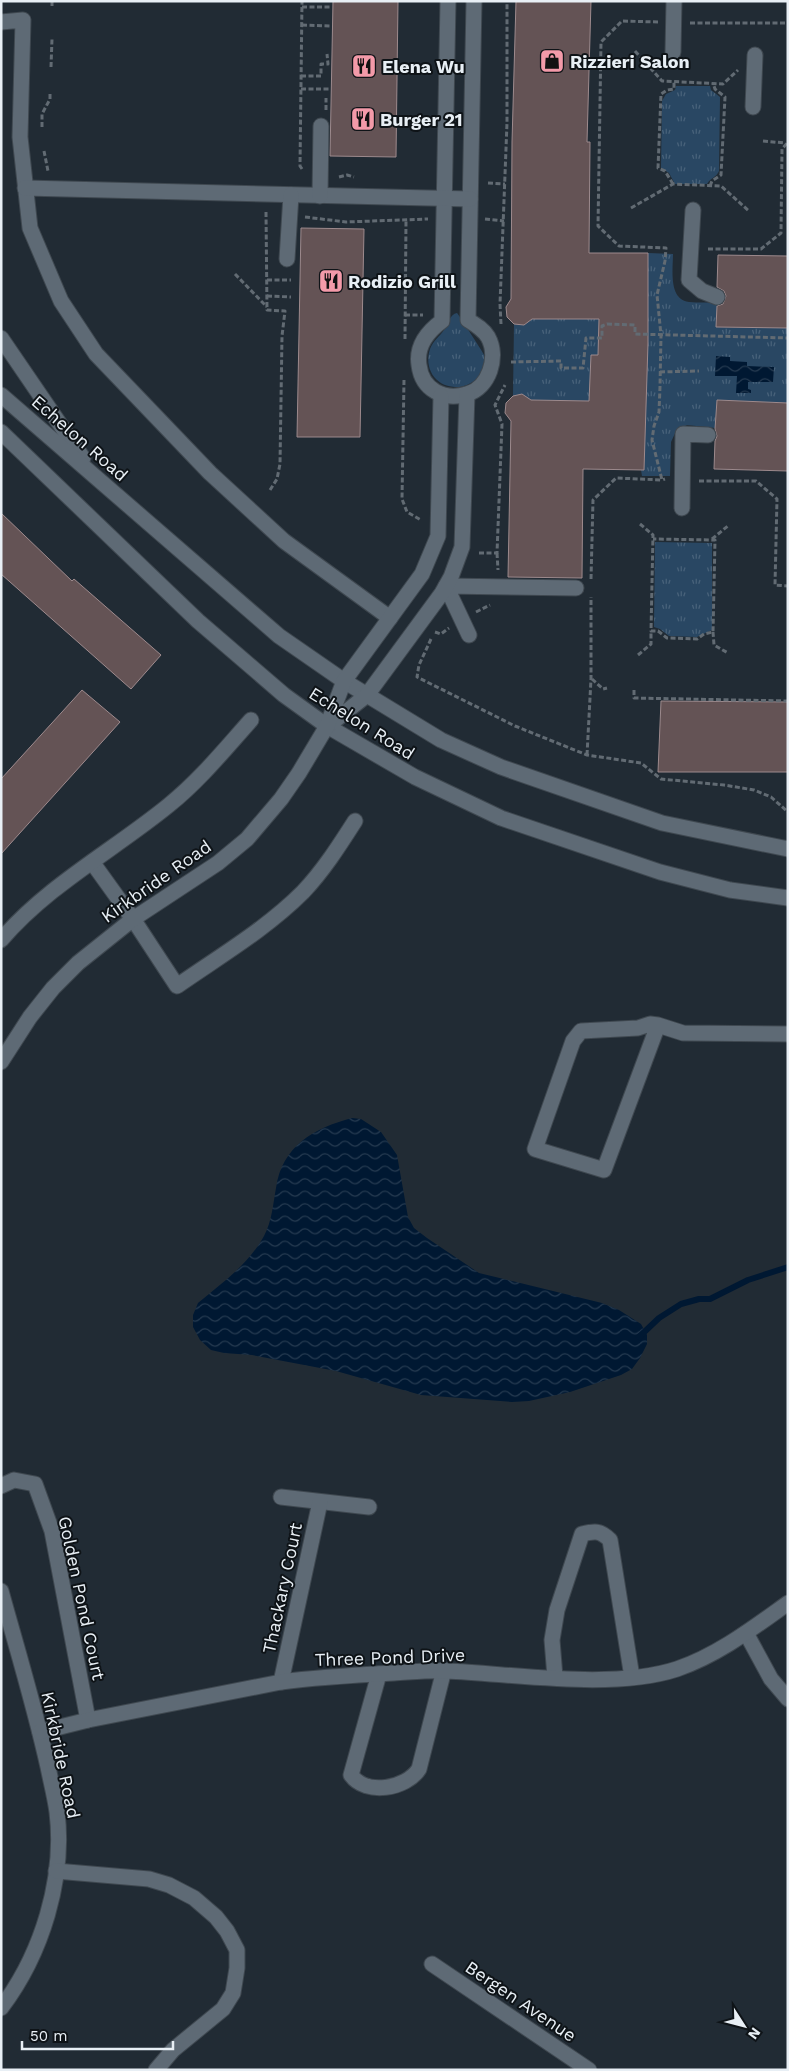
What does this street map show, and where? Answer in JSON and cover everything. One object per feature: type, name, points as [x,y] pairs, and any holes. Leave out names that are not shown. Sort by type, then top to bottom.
[{"type":"street","points":[[448,1],[442,321],[427,334],[419,352],[419,366],[423,378],[430,390],[441,396],[467,394],[479,388],[487,377],[492,365],[493,351],[488,338],[480,327],[468,320],[474,1]]},
{"type":"street","points":[[673,52],[674,1]]},
{"type":"street","points":[[1,22],[23,20],[20,137],[30,228],[61,302],[96,354],[210,473],[284,540],[390,618]]},
{"type":"street","points":[[753,107],[755,54]]},
{"type":"street","points":[[320,196],[321,126]]},
{"type":"street","points":[[25,188],[470,199]]},
{"type":"street","points":[[287,260],[291,195]]},
{"type":"street","points":[[693,210],[689,280],[717,298]]},
{"type":"street","points":[[1,338],[96,476]]},
{"type":"street","points":[[327,726],[367,695],[451,577],[462,547],[467,394]]},
{"type":"street","name":"Echelon Road","points":[[1,395],[279,636],[344,681],[441,740],[501,768],[662,823],[788,849]]},
{"type":"street","points":[[327,726],[344,681],[422,574],[438,536],[441,396]]},
{"type":"street","name":"Echelon Road","points":[[1,432],[198,621],[284,695],[327,726],[415,777],[501,818],[660,872],[730,890],[788,898]]},
{"type":"street","points":[[682,508],[684,434],[708,435]]},
{"type":"street","points":[[446,586],[576,588]]},
{"type":"street","points":[[446,586],[469,635]]},
{"type":"street","points":[[1,940],[48,894],[170,804],[202,775],[251,720]]},
{"type":"street","name":"Kirkbride Road","points":[[1,1062],[30,1017],[53,988],[78,962],[133,919],[218,863],[247,838],[281,799],[327,726]]},
{"type":"street","points":[[92,862],[178,986],[277,916],[327,864],[355,821]]},
{"type":"street","points":[[658,1024],[604,1170],[535,1149],[577,1035],[581,1031],[638,1028],[650,1024],[658,1024],[683,1033],[788,1034]]},
{"type":"street","name":"Golden Pond Court","points":[[1,1486],[14,1480],[34,1484],[52,1531],[88,1720]]},
{"type":"street","name":"Thackary Court","points":[[281,1497],[369,1507]]},
{"type":"street","name":"Thackary Court","points":[[281,1682],[320,1502]]},
{"type":"street","points":[[555,1677],[552,1640],[557,1610],[582,1534],[594,1531],[603,1533],[610,1540],[632,1676]]},
{"type":"street","name":"Kirkbride Road","points":[[1,1591],[40,1732],[57,1812],[58,1839],[56,1871],[50,1908],[40,1938],[16,1988],[1,2008]]},
{"type":"street","name":"Three Pond Drive","points":[[40,1732],[88,1720],[281,1682],[444,1670],[601,1679],[676,1669],[701,1660],[746,1633],[788,1603]]},
{"type":"street","points":[[746,1633],[771,1679],[788,1699]]},
{"type":"street","points":[[379,1674],[351,1775],[355,1780],[378,1788],[391,1788],[415,1776],[419,1769],[444,1670]]},
{"type":"street","points":[[56,1871],[149,1879],[169,1885],[194,1898],[216,1917],[230,1937],[236,1950],[237,1968],[233,1993],[223,2009],[173,2050],[156,2070]]},
{"type":"street","name":"Bergen Avenue","points":[[432,1964],[589,2070]]},
{"type":"path","points":[[52,1],[52,6]]},
{"type":"path","points":[[302,1],[300,166],[304,172],[303,176]]},
{"type":"path","points":[[505,332],[500,323],[500,304],[505,184],[507,1]]},
{"type":"path","points":[[302,7],[332,7]]},
{"type":"path","points":[[659,28],[659,22],[622,21],[601,42],[598,226],[619,246],[666,248],[657,295],[661,335],[659,412],[652,440],[662,480]]},
{"type":"path","points":[[688,30],[689,24],[695,22],[788,23]]},
{"type":"path","points":[[302,25],[332,26]]},
{"type":"path","points":[[51,67],[52,39]]},
{"type":"path","points":[[635,51],[662,81],[724,84],[755,54]]},
{"type":"path","points":[[301,76],[321,76],[322,64],[328,64],[327,54]]},
{"type":"path","points":[[674,82],[674,89],[667,90],[661,94],[658,168],[670,177],[674,184]]},
{"type":"path","points":[[710,186],[712,181],[721,175],[725,97],[715,89],[713,83]]},
{"type":"path","points":[[301,89],[331,89]]},
{"type":"path","points":[[42,127],[42,114],[50,100],[50,94]]},
{"type":"path","points":[[763,141],[787,143]]},
{"type":"path","points":[[698,249],[762,249],[781,232],[782,149],[787,143]]},
{"type":"path","points":[[485,183],[505,184]]},
{"type":"path","points":[[267,212],[267,307]]},
{"type":"path","points":[[302,216],[346,222],[432,219]]},
{"type":"path","points":[[485,220],[504,220]]},
{"type":"path","points":[[235,274],[267,307],[267,310],[285,310],[282,336],[280,464],[277,480],[270,490]]},
{"type":"path","points":[[267,280],[292,280]]},
{"type":"path","points":[[267,296],[291,297]]},
{"type":"path","points":[[405,315],[428,315]]},
{"type":"path","points":[[511,362],[561,362],[561,368],[584,368],[586,338],[602,338],[602,326],[607,324],[635,324],[634,334],[788,338]]},
{"type":"path","points":[[509,371],[511,355]]},
{"type":"path","points":[[660,372],[699,372]]},
{"type":"path","points":[[498,572],[497,553],[502,424],[495,405],[507,380]]},
{"type":"path","points":[[587,754],[591,679],[593,500],[616,478],[669,479]]},
{"type":"path","points":[[696,480],[756,481],[777,499],[775,585],[788,586]]},
{"type":"path","points":[[638,655],[650,644],[653,539],[653,535],[640,524]]},
{"type":"path","points":[[653,539],[711,540],[729,525]]},
{"type":"path","points":[[711,540],[714,540],[714,645],[728,653]]},
{"type":"path","points":[[479,553],[497,553]]},
{"type":"path","points":[[472,614],[496,603]]},
{"type":"path","points":[[449,627],[441,634],[435,632],[419,665],[417,677],[515,726],[587,754],[641,763],[661,779],[754,790],[771,797],[788,812]]},
{"type":"path","points":[[651,631],[658,631],[667,638],[698,639],[704,634],[714,632]]},
{"type":"path","points":[[591,679],[603,689],[607,688]]},
{"type":"path","points":[[634,690],[634,698],[788,701]]},
{"type":"green space","points":[[676,86],[710,86],[711,90],[720,97],[719,171],[707,184],[675,184],[669,173],[661,168],[662,101],[666,94],[675,90]]},
{"type":"green space","points":[[648,253],[673,254],[673,282],[678,296],[682,300],[689,302],[717,303],[717,327],[788,328],[788,403],[717,400],[715,428],[687,425],[676,431],[671,442],[670,476],[642,476],[641,470],[644,470],[646,402],[531,400],[522,395],[513,396],[514,324],[524,325],[532,319],[648,319]]},
{"type":"green space","points":[[457,313],[483,352],[485,362],[484,368],[477,378],[473,382],[461,387],[448,386],[441,383],[432,374],[428,362],[430,349],[451,317]]},
{"type":"green space","points":[[655,542],[712,543],[712,630],[697,637],[669,636],[654,627]]},
{"type":"water","points":[[716,356],[730,357],[730,361],[747,362],[747,366],[774,367],[773,382],[748,382],[748,389],[751,390],[751,393],[736,393],[737,376],[715,376]]},
{"type":"water","points":[[352,1118],[361,1119],[381,1132],[397,1155],[408,1217],[414,1228],[479,1273],[602,1303],[619,1310],[641,1324],[647,1335],[647,1344],[632,1369],[621,1375],[570,1392],[529,1401],[512,1402],[421,1395],[336,1371],[252,1355],[211,1350],[200,1340],[193,1327],[193,1315],[198,1303],[243,1264],[258,1246],[271,1218],[279,1173],[293,1150],[313,1133]]},
{"type":"building","points":[[333,1],[398,1],[396,157],[330,156]]},
{"type":"building","points":[[516,1],[591,1],[587,142],[590,142],[589,253],[648,253],[648,343],[644,470],[583,469],[582,578],[508,577],[511,421],[505,413],[506,403],[513,396],[522,394],[531,400],[589,401],[591,355],[598,355],[599,319],[532,319],[524,325],[514,324],[507,317],[506,307],[511,299],[512,142]]},
{"type":"building","points":[[301,228],[364,229],[360,437],[297,437]]},
{"type":"building","points":[[718,255],[788,256],[788,328],[716,327],[717,306],[723,304],[726,296],[724,291],[717,287]]},
{"type":"building","points":[[717,400],[788,403],[788,471],[714,469],[715,441],[717,436],[715,429]]},
{"type":"building","points":[[1,513],[72,581],[74,579],[161,655],[131,689],[1,574]]},
{"type":"building","points":[[82,690],[120,722],[1,854],[1,779]]},
{"type":"building","points":[[661,701],[788,702],[788,772],[658,772]]},
{"type":"waterway","points":[[639,1337],[659,1318],[681,1304],[699,1299],[710,1299],[748,1280],[788,1267]]},
{"type":"place","name":"Rizzieri Salon","points":[[552,61]]},
{"type":"place","name":"Elena Wu","points":[[364,66]]},
{"type":"place","name":"Burger 21","points":[[363,119]]},
{"type":"place","name":"Rodizio Grill","points":[[331,281]]}]
